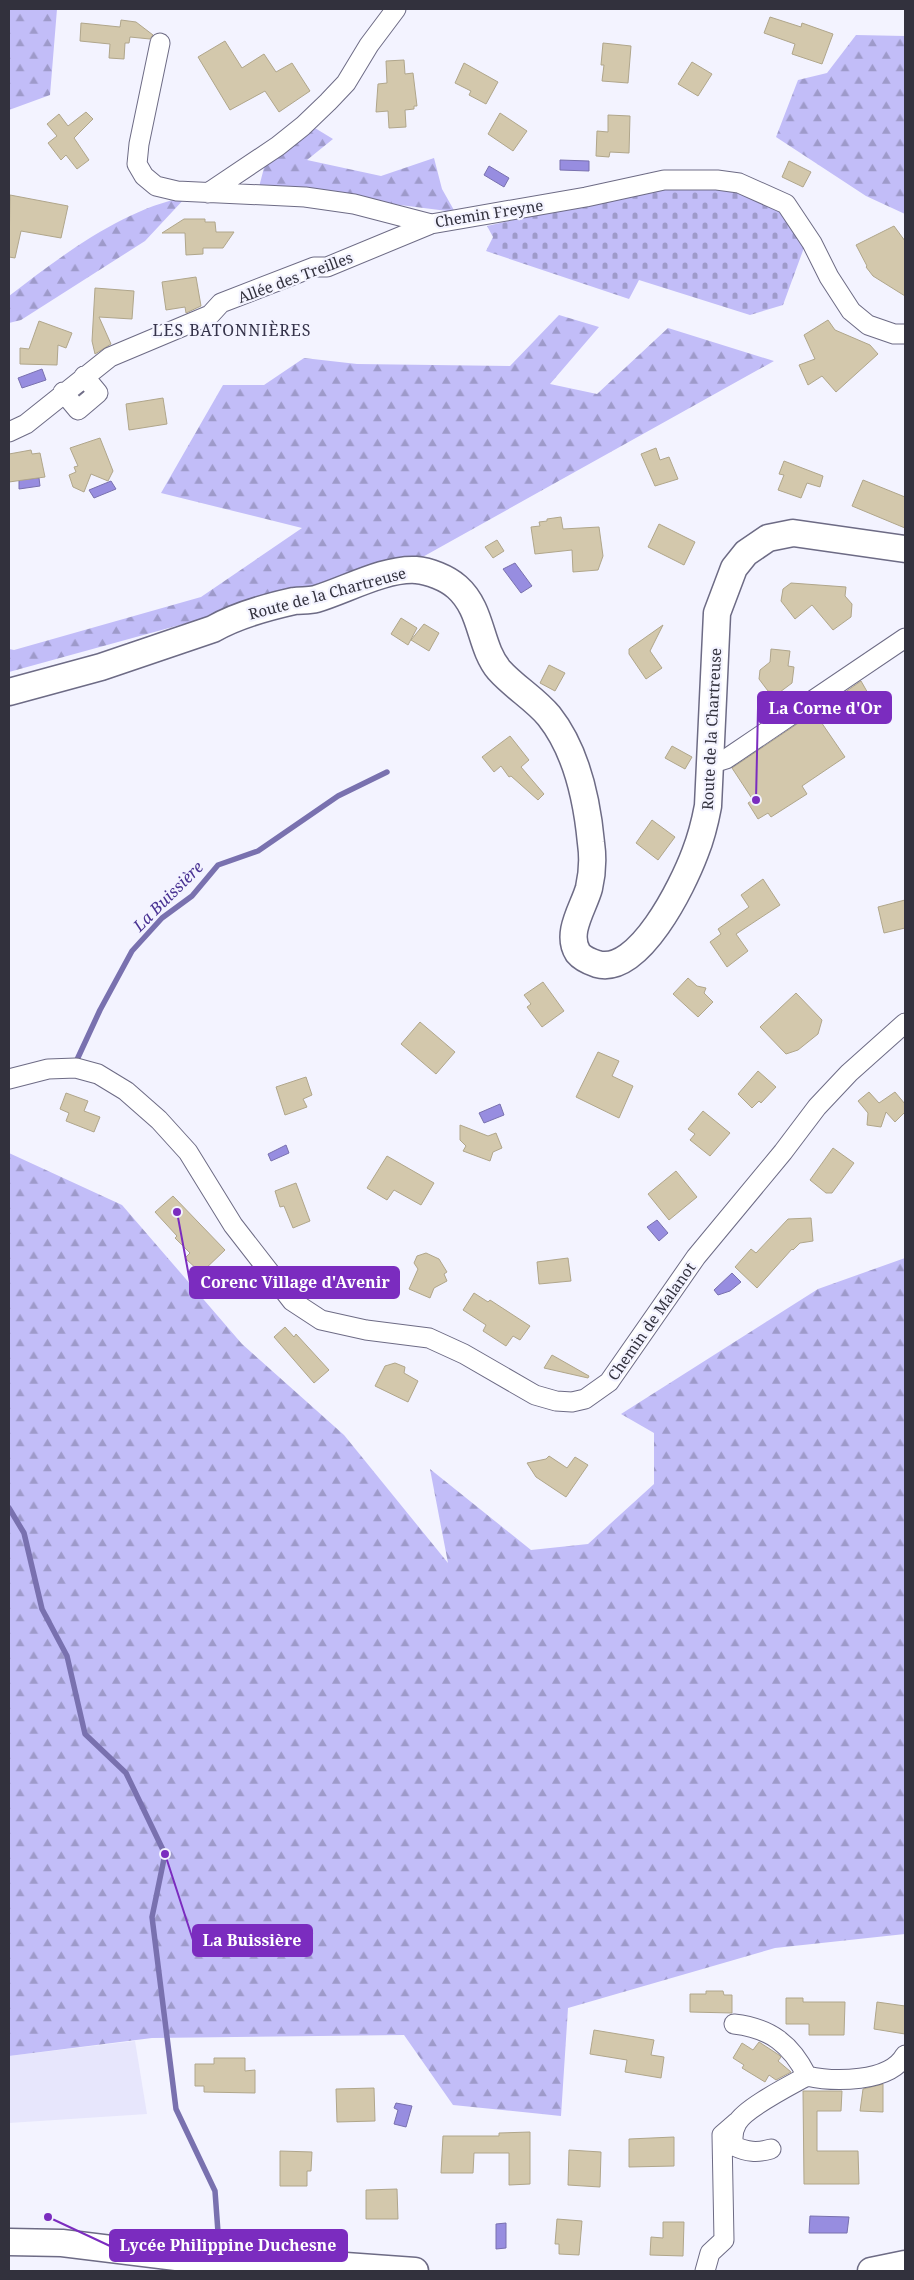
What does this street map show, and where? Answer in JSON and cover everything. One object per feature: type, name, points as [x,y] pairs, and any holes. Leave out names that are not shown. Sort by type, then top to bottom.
[{"type":"main road","name":"Route de la Chartreuse","points":[[9,692],[101,667],[213,629],[229,620],[295,601],[314,600],[396,572],[416,570],[436,575],[455,584],[471,600],[497,667],[513,686],[548,714],[565,741],[582,786],[592,844],[589,888],[574,932],[575,942],[578,952],[590,962],[607,967],[620,963],[643,944],[685,877],[702,832],[708,806],[718,612],[734,568],[746,553],[768,538],[793,533],[905,549]]},
{"type":"main road","points":[[9,2242],[62,2243],[216,2267],[282,2271]]},
{"type":"main road","points":[[216,2267],[232,2258],[415,2271]]},
{"type":"main road","points":[[871,2271],[905,2264]]},
{"type":"street","points":[[208,192],[278,146],[303,126],[328,102],[346,83],[369,45],[396,9]]},
{"type":"street","name":"Chemin Freyne","points":[[160,43],[139,144],[137,164],[144,176],[156,186],[177,191],[304,198],[354,204],[431,224],[568,200],[664,180],[717,180],[739,183],[786,204],[812,243],[829,277],[851,310],[868,325],[894,334],[905,334]]},
{"type":"street","name":"Allée des Treilles","points":[[9,432],[26,424],[110,356],[210,315],[222,303],[314,267],[327,267],[431,224]]},
{"type":"street","points":[[710,764],[726,759],[905,638]]},
{"type":"street","name":"Chemin de Malanot","points":[[9,1079],[48,1069],[76,1068],[98,1074],[126,1091],[159,1120],[188,1152],[232,1225],[292,1301],[306,1312],[321,1320],[344,1326],[428,1338],[464,1354],[535,1395],[572,1402],[596,1393],[609,1382],[696,1257],[784,1152],[817,1107],[849,1073],[905,1023]]},
{"type":"street","points":[[734,2024],[754,2026],[766,2031],[797,2058],[807,2076]]},
{"type":"street","points":[[705,2271],[710,2254],[724,2240],[722,2135],[763,2101],[807,2076],[826,2080],[859,2078],[882,2073],[902,2062],[905,2055]]},
{"type":"street","points":[[737,2122],[732,2138],[734,2146],[745,2151],[759,2152],[771,2149]]},
{"type":"shaded area","points":[[560,160],[589,161],[589,171],[560,170]]},
{"type":"shaded area","points":[[489,166],[509,178],[504,187],[484,175]]},
{"type":"shaded area","points":[[42,369],[46,380],[22,388],[18,378]]},
{"type":"shaded area","points":[[39,478],[40,486],[19,489],[19,480]]},
{"type":"shaded area","points":[[111,481],[116,489],[94,498],[89,490]]},
{"type":"shaded area","points":[[515,563],[532,586],[521,593],[503,569]]},
{"type":"shaded area","points":[[500,1104],[504,1115],[484,1123],[479,1113]]},
{"type":"shaded area","points":[[286,1145],[289,1153],[271,1161],[268,1154]]},
{"type":"shaded area","points":[[657,1220],[668,1233],[659,1241],[647,1227]]},
{"type":"shaded area","points":[[732,1273],[741,1282],[730,1291],[718,1295],[714,1290]]},
{"type":"shaded area","points":[[135,2041],[147,2114],[9,2123],[9,2056]]},
{"type":"shaded area","points":[[396,2103],[412,2106],[406,2127],[394,2124],[398,2110],[394,2108]]},
{"type":"shaded area","points":[[810,2216],[849,2217],[847,2233],[809,2233]]},
{"type":"shaded area","points":[[506,2223],[506,2248],[496,2249],[496,2224]]},
{"type":"green space","points":[[9,9],[57,9],[50,95],[9,110]]},
{"type":"green space","points":[[856,35],[905,36],[905,214],[866,196],[776,137],[798,80],[827,73]]},
{"type":"green space","points":[[310,125],[333,139],[307,160],[381,176],[434,158],[442,189],[455,212],[259,187],[265,164]]},
{"type":"green space","points":[[665,188],[734,188],[781,211],[805,245],[783,305],[750,315],[639,280],[629,299],[486,251],[493,237],[487,226],[595,201]]},
{"type":"green space","points":[[186,197],[145,241],[21,320],[9,323],[9,296],[49,266],[115,223],[162,203]]},
{"type":"green space","points":[[559,315],[599,327],[550,384],[597,394],[668,328],[774,361],[419,559],[9,672],[9,649],[14,650],[201,597],[302,528],[161,493],[223,385],[264,385],[304,358],[357,364],[510,366]]},
{"type":"green space","points":[[9,1153],[122,1205],[242,1344],[344,1435],[448,1563],[430,1469],[531,1550],[588,1544],[654,1484],[654,1433],[621,1414],[818,1289],[905,1258],[905,1934],[775,1948],[568,2008],[561,2116],[453,2105],[404,2035],[152,2038],[9,2056]]},
{"type":"building","points":[[770,17],[801,27],[802,23],[833,34],[822,64],[792,54],[795,44],[764,33]]},
{"type":"building","points":[[121,20],[136,22],[153,35],[150,39],[130,37],[129,43],[125,43],[124,59],[109,58],[110,44],[80,41],[81,23],[120,27]]},
{"type":"building","points":[[225,41],[242,68],[264,54],[276,72],[292,63],[310,91],[279,112],[265,91],[230,110],[198,57]]},
{"type":"building","points":[[603,43],[631,46],[628,83],[602,81],[604,65],[601,65]]},
{"type":"building","points":[[404,60],[405,74],[413,73],[417,106],[414,106],[414,109],[405,110],[406,127],[389,128],[388,111],[376,112],[378,84],[387,83],[386,61]]},
{"type":"building","points":[[692,62],[712,74],[698,96],[678,84]]},
{"type":"building","points":[[464,63],[498,82],[486,104],[469,95],[471,91],[455,83]]},
{"type":"building","points":[[86,112],[93,119],[74,138],[89,160],[77,169],[66,155],[61,160],[48,143],[57,136],[47,124],[59,114],[68,126]]},
{"type":"building","points":[[500,113],[527,131],[513,151],[488,134]]},
{"type":"building","points":[[608,115],[630,116],[629,153],[610,152],[609,157],[596,156],[597,131],[608,132]]},
{"type":"building","points":[[789,161],[811,172],[803,187],[782,177]]},
{"type":"building","points":[[10,195],[68,206],[61,238],[21,231],[15,258],[9,257]]},
{"type":"building","points":[[184,219],[205,219],[205,222],[215,222],[216,232],[234,232],[223,248],[203,248],[203,254],[186,255],[185,233],[162,233]]},
{"type":"building","points":[[894,226],[905,241],[905,296],[873,276],[866,267],[856,245]]},
{"type":"building","points":[[196,277],[201,306],[186,313],[185,307],[166,310],[162,282]]},
{"type":"building","points":[[95,288],[134,291],[132,319],[99,317],[111,344],[95,354],[92,341]]},
{"type":"building","points":[[828,320],[835,330],[870,345],[878,354],[836,392],[822,376],[808,385],[799,365],[815,359],[804,335]]},
{"type":"building","points":[[39,321],[72,333],[66,348],[58,345],[57,365],[20,364],[20,348],[29,349]]},
{"type":"building","points":[[163,398],[167,424],[129,430],[126,404]]},
{"type":"building","points":[[100,438],[113,471],[108,481],[91,474],[84,492],[73,487],[69,475],[76,472],[74,467],[78,466],[70,448]]},
{"type":"building","points":[[656,448],[660,460],[669,457],[678,479],[655,486],[641,454]]},
{"type":"building","points":[[31,450],[32,454],[40,453],[45,477],[9,482],[9,454]]},
{"type":"building","points":[[784,461],[823,476],[820,487],[807,483],[801,498],[778,490],[784,475],[779,474]]},
{"type":"building","points":[[863,480],[905,497],[905,528],[852,506]]},
{"type":"building","points":[[561,517],[563,529],[599,527],[603,556],[598,570],[573,572],[572,550],[535,554],[531,527],[540,526],[539,522],[547,521],[547,519]]},
{"type":"building","points":[[659,524],[695,542],[684,565],[648,547]]},
{"type":"building","points":[[497,540],[504,551],[493,558],[485,547]]},
{"type":"building","points":[[791,583],[846,587],[845,596],[852,604],[851,617],[833,630],[812,605],[795,619],[781,601],[783,589]]},
{"type":"building","points":[[401,618],[417,628],[408,645],[391,634]]},
{"type":"building","points":[[424,624],[439,633],[429,651],[411,640]]},
{"type":"building","points":[[663,625],[650,651],[662,668],[646,679],[629,654],[629,649]]},
{"type":"building","points":[[771,649],[790,651],[788,666],[794,667],[792,683],[780,692],[768,691],[759,679],[760,670],[770,662]]},
{"type":"building","points":[[549,665],[565,673],[555,691],[540,683]]},
{"type":"building","points":[[861,681],[869,695],[834,715],[828,704]]},
{"type":"building","points":[[819,719],[845,757],[802,786],[807,794],[771,817],[768,813],[758,819],[748,803],[753,800],[732,768],[803,720]]},
{"type":"building","points":[[510,736],[529,760],[521,767],[544,794],[538,800],[511,776],[509,777],[501,766],[494,772],[482,757]]},
{"type":"building","points":[[672,746],[692,757],[685,769],[665,758]]},
{"type":"building","points":[[652,820],[675,837],[658,860],[636,843]]},
{"type":"building","points":[[763,879],[780,905],[736,934],[748,951],[727,967],[710,942],[721,934],[718,929],[749,907],[741,895]]},
{"type":"building","points":[[905,900],[905,928],[884,933],[878,907]]},
{"type":"building","points":[[688,978],[697,986],[706,988],[704,993],[713,1002],[698,1017],[673,994]]},
{"type":"building","points":[[543,982],[564,1011],[542,1027],[527,1007],[531,1004],[524,995]]},
{"type":"building","points":[[796,993],[822,1020],[818,1034],[798,1050],[786,1054],[760,1027]]},
{"type":"building","points":[[420,1022],[455,1052],[436,1074],[401,1044]]},
{"type":"building","points":[[598,1052],[619,1061],[612,1076],[633,1086],[619,1118],[576,1097]]},
{"type":"building","points":[[758,1071],[776,1087],[761,1103],[759,1101],[752,1108],[738,1094]]},
{"type":"building","points":[[306,1077],[312,1095],[303,1099],[307,1107],[285,1115],[276,1087]]},
{"type":"building","points":[[869,1092],[879,1103],[895,1092],[905,1104],[905,1112],[895,1122],[886,1112],[881,1127],[867,1125],[868,1113],[858,1101]]},
{"type":"building","points":[[66,1093],[88,1101],[84,1111],[100,1117],[94,1132],[66,1121],[69,1113],[60,1109]]},
{"type":"building","points":[[703,1111],[730,1133],[710,1156],[690,1140],[695,1134],[688,1129]]},
{"type":"building","points":[[460,1125],[488,1136],[496,1133],[502,1148],[493,1152],[490,1161],[463,1151],[466,1146],[460,1140]]},
{"type":"building","points":[[833,1148],[854,1163],[832,1193],[826,1193],[810,1180]]},
{"type":"building","points":[[387,1156],[434,1183],[421,1205],[394,1190],[387,1200],[367,1188]]},
{"type":"building","points":[[676,1171],[697,1197],[669,1220],[648,1194]]},
{"type":"building","points":[[296,1183],[310,1221],[293,1228],[284,1206],[280,1207],[275,1191]]},
{"type":"building","points":[[173,1196],[225,1250],[201,1273],[185,1258],[190,1253],[175,1238],[177,1236],[155,1212]]},
{"type":"building","points":[[811,1218],[813,1241],[800,1243],[792,1249],[757,1288],[735,1267],[751,1249],[756,1253],[788,1219]]},
{"type":"building","points":[[426,1253],[439,1259],[447,1272],[444,1274],[447,1281],[434,1288],[430,1298],[409,1289],[418,1269],[414,1263],[417,1256]]},
{"type":"building","points":[[568,1258],[571,1281],[539,1284],[537,1262]]},
{"type":"building","points":[[474,1293],[488,1302],[490,1300],[530,1326],[520,1340],[513,1336],[506,1346],[483,1331],[486,1325],[463,1310]]},
{"type":"building","points":[[285,1327],[294,1337],[296,1334],[329,1370],[314,1383],[274,1337]]},
{"type":"building","points":[[552,1355],[589,1376],[588,1378],[544,1368]]},
{"type":"building","points":[[395,1363],[405,1367],[404,1373],[418,1381],[408,1402],[375,1386],[385,1366]]},
{"type":"building","points":[[549,1456],[567,1468],[575,1457],[588,1465],[566,1497],[536,1477],[527,1463],[546,1459]]},
{"type":"building","points":[[706,1991],[723,1991],[724,1995],[732,1995],[732,2013],[690,2012],[690,1994],[706,1994]]},
{"type":"building","points":[[786,1998],[803,1998],[803,2002],[845,2002],[844,2035],[809,2035],[809,2024],[786,2024]]},
{"type":"building","points":[[877,2002],[905,2006],[905,2034],[874,2029]]},
{"type":"building","points":[[594,2030],[654,2040],[651,2055],[664,2057],[661,2078],[625,2072],[627,2060],[590,2054]]},
{"type":"building","points":[[759,2042],[779,2055],[781,2057],[778,2061],[791,2072],[776,2080],[769,2075],[765,2082],[742,2068],[744,2065],[733,2058],[742,2043],[753,2050]]},
{"type":"building","points":[[214,2058],[245,2058],[245,2071],[255,2070],[255,2093],[204,2092],[204,2086],[195,2086],[195,2064],[214,2064]]},
{"type":"building","points":[[883,2084],[883,2112],[860,2111],[863,2089]]},
{"type":"building","points":[[374,2088],[375,2121],[337,2122],[336,2089]]},
{"type":"building","points":[[803,2091],[842,2091],[841,2111],[817,2111],[817,2151],[858,2151],[859,2184],[804,2184]]},
{"type":"building","points":[[530,2132],[530,2184],[509,2185],[509,2153],[474,2153],[473,2173],[441,2173],[443,2136],[499,2136],[499,2133]]},
{"type":"building","points":[[674,2137],[674,2166],[629,2167],[629,2139]]},
{"type":"building","points":[[569,2150],[601,2152],[600,2187],[568,2185]]},
{"type":"building","points":[[280,2151],[312,2152],[311,2171],[307,2171],[307,2186],[280,2186]]},
{"type":"building","points":[[397,2189],[398,2219],[366,2219],[366,2190]]},
{"type":"building","points":[[557,2219],[582,2221],[579,2255],[559,2254],[559,2244],[555,2244]]},
{"type":"building","points":[[663,2222],[684,2222],[683,2256],[650,2255],[651,2237],[663,2238]]},
{"type":"waterway","name":"La Buissière","points":[[75,1064],[100,1010],[132,951],[162,918],[192,896],[218,865],[258,851],[338,796],[387,772]]},
{"type":"waterway","name":"La Buissière","points":[[9,1508],[24,1533],[42,1609],[67,1656],[85,1734],[126,1773],[165,1854],[152,1917],[176,2109],[215,2191],[219,2246]]},
{"type":"place","name":"La Corne d'Or","points":[[756,800]]},
{"type":"place","name":"Corenc Village d'Avenir","points":[[177,1212]]},
{"type":"place","name":"La Buissière","points":[[165,1854]]},
{"type":"place","name":"Lycée Philippine Duchesne","points":[[48,2217]]},
{"type":"district","name":"LES BATONNIÈRES","points":[[232,330]]}]
